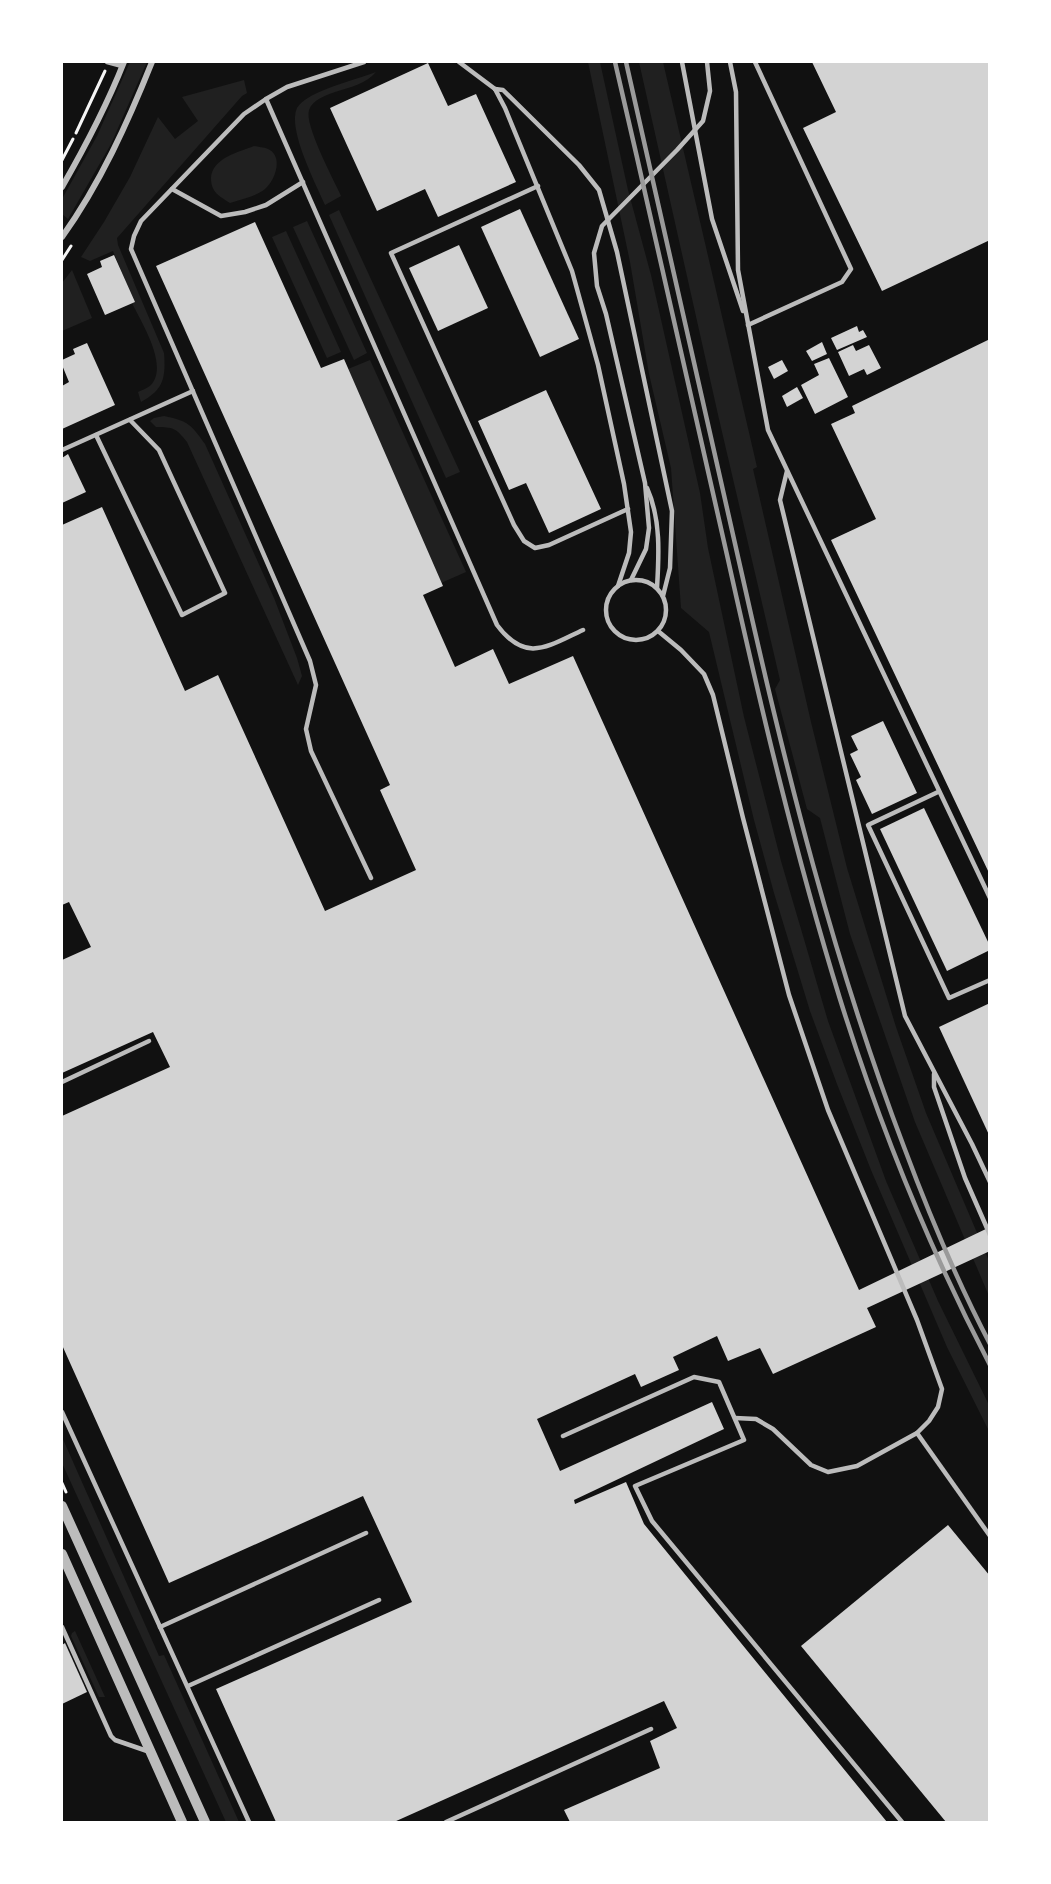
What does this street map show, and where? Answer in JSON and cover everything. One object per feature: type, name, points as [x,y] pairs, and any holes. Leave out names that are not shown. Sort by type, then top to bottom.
[{"type":"street","points":[[62,237],[107,162],[134,107],[152,62]]},
{"type":"street","points":[[62,187],[110,97],[123,64]]},
{"type":"street","points":[[62,1506],[204,1822]]},
{"type":"street","points":[[62,1554],[183,1822]]},
{"type":"lane","points":[[108,62],[123,64]]},
{"type":"lane","points":[[364,62],[287,87],[244,114],[141,220],[131,249],[310,661],[315,685],[306,729],[311,751],[371,878]]},
{"type":"lane","points":[[459,62],[495,89],[506,108],[572,271],[597,365],[624,484],[631,532],[629,553],[618,586],[608,599],[606,609],[608,619],[613,628],[630,639],[640,639],[658,631],[666,614],[666,604],[657,588],[641,580],[631,580],[618,586]]},
{"type":"lane","points":[[682,62],[712,219],[748,325]]},
{"type":"lane","points":[[730,62],[736,92],[738,270],[768,430],[990,898]]},
{"type":"lane","points":[[748,325],[842,282],[851,269],[754,62]]},
{"type":"lane","points":[[631,580],[646,549],[649,528],[645,483],[597,285],[594,253],[602,226],[677,150],[702,121],[710,91],[707,63]]},
{"type":"lane","points":[[495,89],[503,90],[579,165],[598,190],[619,263],[672,512],[670,568],[663,596]]},
{"type":"lane","points":[[266,99],[497,625],[505,636],[526,649],[541,649],[583,630]]},
{"type":"lane","points":[[172,189],[221,216],[245,212],[266,205],[303,182]]},
{"type":"lane","points":[[538,186],[391,253],[514,525],[524,541],[535,548],[549,545],[628,509]]},
{"type":"lane","points":[[62,450],[193,391]]},
{"type":"lane","points":[[96,435],[182,615],[225,593],[159,450],[130,420]]},
{"type":"lane","points":[[787,471],[780,500],[905,1016],[990,1182]]},
{"type":"lane","points":[[645,483],[653,502],[658,530],[657,588]]},
{"type":"lane","points":[[658,631],[681,650],[704,674],[713,695],[789,995],[828,1110],[917,1320],[942,1389],[938,1407],[917,1433],[857,1466],[828,1472],[811,1465],[773,1429],[756,1419],[735,1418]]},
{"type":"lane","points":[[938,792],[868,825],[949,998],[990,980]]},
{"type":"lane","points":[[62,1082],[149,1041]]},
{"type":"lane","points":[[934,1072],[934,1087],[965,1178],[990,1235]]},
{"type":"lane","points":[[563,1436],[694,1377],[719,1382],[744,1440],[635,1486],[652,1521],[902,1822]]},
{"type":"lane","points":[[62,1412],[249,1822]]},
{"type":"lane","points":[[917,1433],[990,1536]]},
{"type":"lane","points":[[160,1628],[366,1533]]},
{"type":"lane","points":[[188,1686],[379,1600]]},
{"type":"lane","points":[[62,1627],[111,1736],[115,1740],[151,1753]]},
{"type":"lane","points":[[446,1822],[651,1729]]},
{"type":"path","points":[[62,160],[108,62]]},
{"type":"shaded area","points":[[130,62],[147,62],[111,144],[68,219],[62,214],[62,199],[97,136]]},
{"type":"shaded area","points":[[588,62],[600,62],[700,493],[708,548],[744,717],[781,861],[828,1021],[886,1181],[938,1301],[989,1405],[989,1431],[947,1347],[871,1170],[837,1084],[810,1011],[774,893],[709,632],[681,608],[671,468],[649,374],[630,262]]},
{"type":"shaded area","points":[[639,62],[663,62],[757,467],[753,469],[847,868],[896,1027],[926,1113],[989,1261],[989,1296],[915,1122],[850,934],[820,818],[807,809],[775,689],[780,680]]},
{"type":"shaded area","points":[[376,72],[363,82],[320,98],[309,110],[315,140],[341,196],[325,205],[299,142],[295,117],[297,108],[305,100],[318,93]]},
{"type":"shaded area","points":[[244,80],[247,93],[117,238],[164,353],[162,383],[154,393],[141,402],[138,392],[151,385],[156,377],[157,366],[152,344],[132,303],[134,302],[113,251],[90,261],[81,257],[130,177],[158,117],[175,139],[198,121],[182,97]]},
{"type":"shaded area","points":[[254,146],[273,152],[277,163],[275,175],[261,192],[230,203],[214,190],[211,183],[213,171],[216,165],[227,157]]},
{"type":"shaded area","points":[[339,210],[460,472],[446,478],[329,215]]},
{"type":"shaded area","points":[[307,221],[367,353],[354,360],[293,227]]},
{"type":"shaded area","points":[[286,231],[341,352],[327,358],[272,237]]},
{"type":"shaded area","points":[[72,270],[92,318],[62,331],[62,283]]},
{"type":"shaded area","points":[[370,360],[466,572],[441,583],[348,369]]},
{"type":"shaded area","points":[[164,416],[188,424],[205,444],[274,598],[302,676],[298,685],[187,442],[174,429],[156,427],[150,421]]},
{"type":"shaded area","points":[[62,1437],[159,1656],[164,1655],[239,1822],[226,1822],[62,1463]]},
{"type":"shaded area","points":[[75,1631],[105,1697],[99,1697],[71,1636]]},
{"type":"building","points":[[812,62],[990,62],[990,240],[882,291],[803,128],[836,112]]},
{"type":"building","points":[[428,63],[448,106],[476,94],[516,182],[438,217],[425,189],[377,211],[330,108]]},
{"type":"building","points":[[520,209],[579,339],[540,357],[481,227]]},
{"type":"building","points":[[255,222],[321,368],[344,359],[443,586],[423,595],[455,667],[493,649],[509,684],[573,656],[859,1290],[990,1227],[990,1251],[867,1308],[876,1327],[773,1374],[760,1348],[728,1361],[717,1336],[673,1357],[679,1370],[641,1387],[635,1374],[537,1419],[560,1471],[712,1402],[724,1429],[574,1500],[575,1504],[626,1482],[644,1524],[887,1822],[570,1822],[564,1810],[660,1768],[650,1741],[677,1728],[664,1701],[394,1822],[276,1822],[216,1689],[412,1602],[363,1496],[169,1583],[62,1345],[62,1116],[170,1067],[153,1032],[62,1073],[62,960],[91,947],[69,902],[62,905],[62,525],[102,507],[185,691],[218,675],[325,911],[416,870],[380,790],[390,785],[156,266]]},
{"type":"building","points":[[459,245],[488,308],[438,331],[409,268]]},
{"type":"building","points":[[114,255],[135,302],[105,315],[87,274],[102,267],[100,261]]},
{"type":"building","points":[[857,326],[859,332],[863,330],[867,337],[837,350],[831,338]]},
{"type":"building","points":[[990,339],[990,875],[831,540],[876,519],[831,424],[855,413],[852,406]]},
{"type":"building","points":[[822,342],[827,354],[812,361],[806,351]]},
{"type":"building","points":[[87,343],[115,405],[62,429],[62,386],[69,382],[62,360],[75,354],[73,349]]},
{"type":"building","points":[[853,345],[856,351],[869,345],[881,368],[867,375],[864,369],[849,376],[838,352]]},
{"type":"building","points":[[829,358],[848,397],[815,414],[801,385],[819,375],[814,364]]},
{"type":"building","points":[[782,360],[788,371],[774,379],[768,367]]},
{"type":"building","points":[[797,387],[803,398],[787,407],[782,396]]},
{"type":"building","points":[[546,390],[601,509],[549,533],[526,483],[509,490],[478,421]]},
{"type":"building","points":[[68,454],[86,492],[62,503],[62,458]]},
{"type":"building","points":[[883,721],[917,793],[872,814],[856,780],[861,777],[850,754],[858,750],[851,736]]},
{"type":"building","points":[[924,808],[990,946],[990,950],[947,971],[880,829]]},
{"type":"building","points":[[990,1003],[990,1137],[939,1027]]},
{"type":"building","points":[[948,1525],[990,1576],[990,1822],[946,1822],[801,1646]]},
{"type":"building","points":[[65,1643],[87,1692],[62,1704],[62,1645]]},
{"type":"railway","points":[[615,62],[765,722],[824,944],[855,1046],[907,1185],[946,1276],[990,1365]]},
{"type":"railway","points":[[626,62],[759,651],[813,866],[855,1008],[904,1147],[944,1247],[990,1344]]}]
